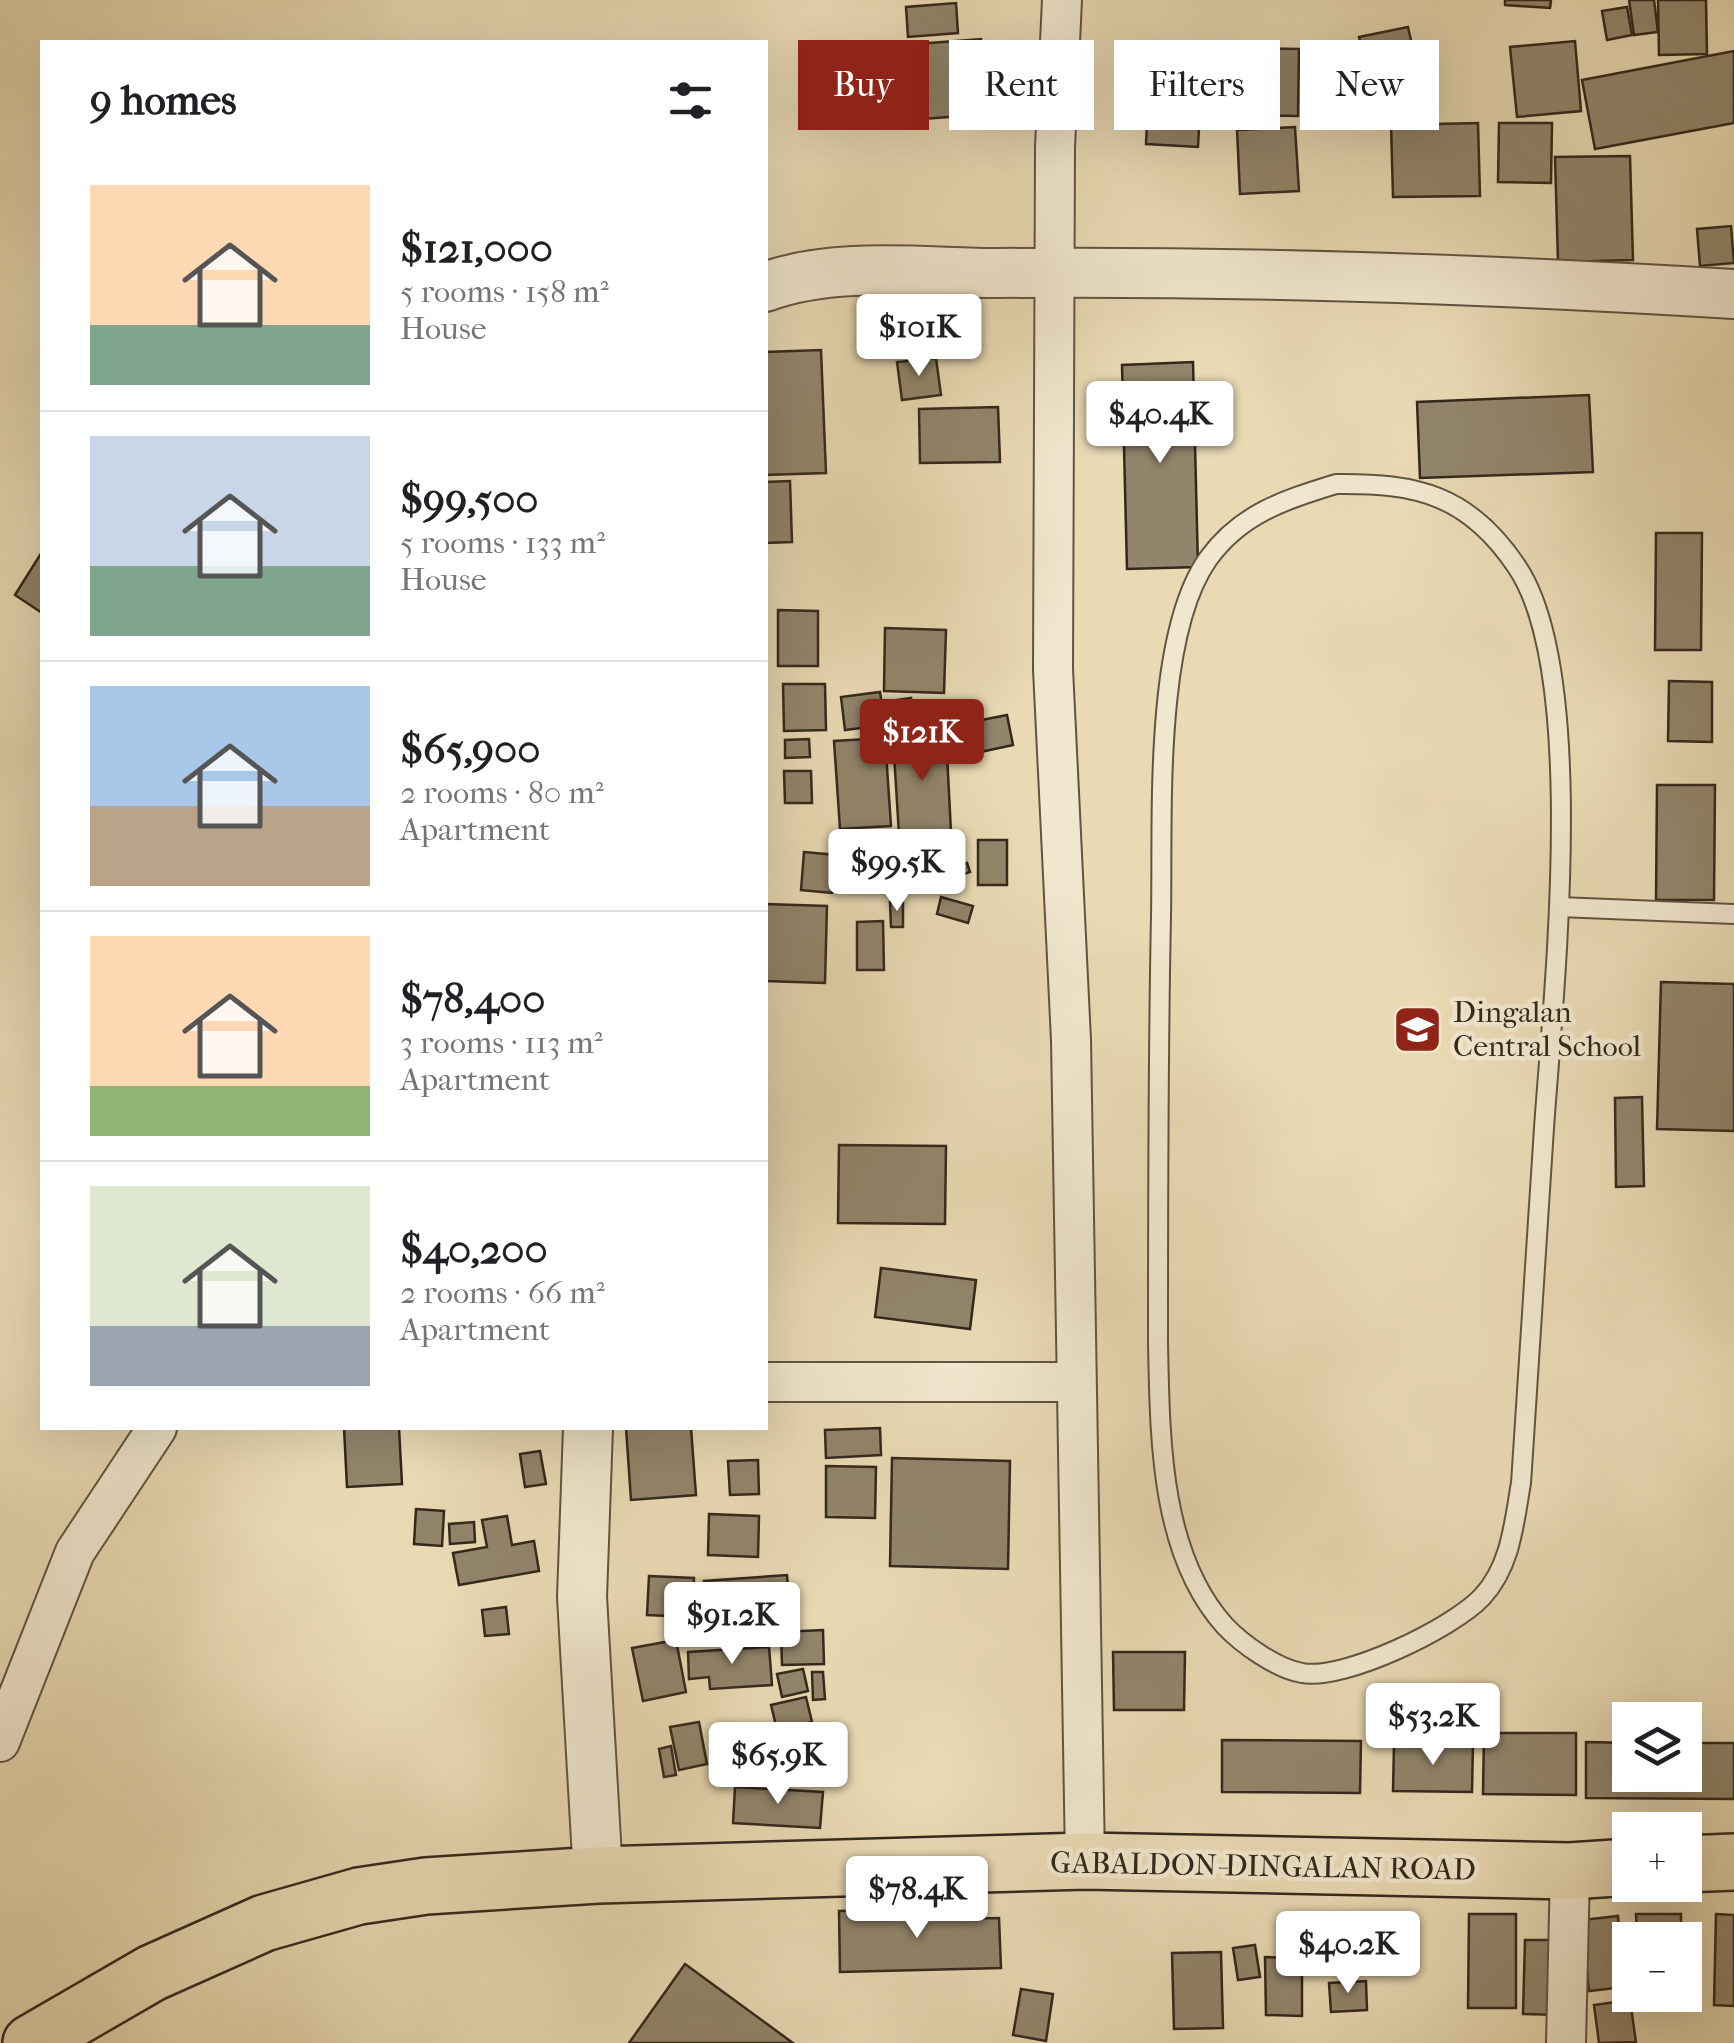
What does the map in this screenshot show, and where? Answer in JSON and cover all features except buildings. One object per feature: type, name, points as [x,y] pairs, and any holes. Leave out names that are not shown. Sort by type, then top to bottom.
[{"type":"main road","name":"GABALDON-DINGALAN ROAD","points":[[31,2043],[152,1973],[264,1923],[358,1896],[426,1886],[598,1875],[1085,1861],[1612,1869]]},
{"type":"main road","points":[[1702,1863],[1734,1862]]},
{"type":"street","points":[[1062,0],[1054,272],[1053,669],[1071,1040],[1085,1861]]},
{"type":"street","points":[[768,286],[840,274],[1054,272],[1564,283],[1734,294]]},
{"type":"street","points":[[768,1382],[1074,1382]]},
{"type":"street","points":[[0,1742],[75,1552],[156,1430]]},
{"type":"street","points":[[588,1430],[582,1597],[598,1875]]},
{"type":"street","points":[[1566,2043],[1570,1870]]},
{"type":"lane","points":[[1336,484],[1392,484],[1444,496],[1488,531],[1520,570],[1542,628],[1558,717],[1559,907],[1521,1483],[1508,1556],[1482,1596],[1434,1633],[1383,1656],[1304,1674],[1268,1658],[1226,1627],[1198,1586],[1177,1536],[1160,1414],[1160,965],[1164,778],[1174,648],[1188,596],[1207,560],[1236,526],[1276,503],[1336,484]]},
{"type":"lane","points":[[1559,907],[1734,914]]},
{"type":"place","name":"Dingalan Central School","points":[[1418,1029]]}]
